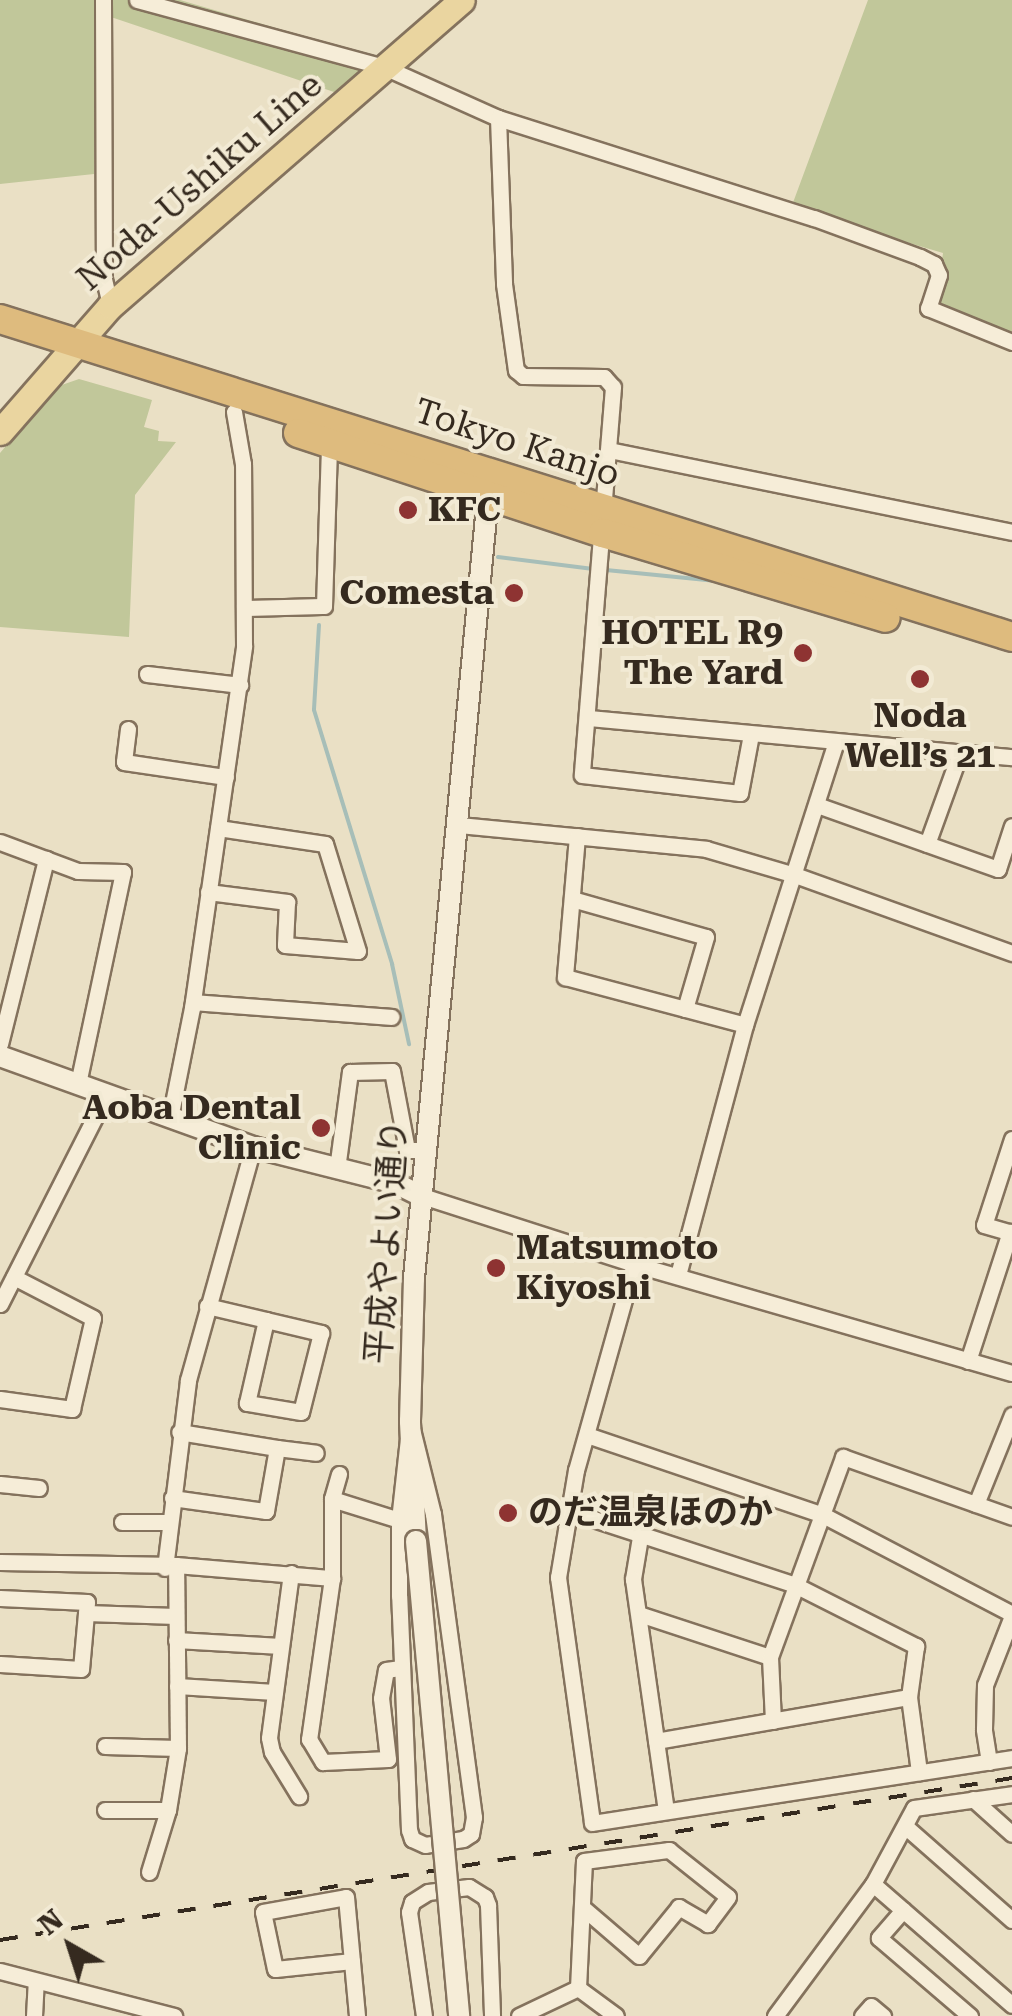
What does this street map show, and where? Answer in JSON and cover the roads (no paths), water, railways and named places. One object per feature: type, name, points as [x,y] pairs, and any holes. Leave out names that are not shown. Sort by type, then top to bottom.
[{"type":"highway","name":"Tokyo Kanjo","points":[[0,320],[234,412],[329,443],[490,483]]},
{"type":"highway","name":"Tokyo Kanjo","points":[[0,338],[69,350],[490,483],[1012,656]]},
{"type":"highway","name":"Tokyo Kanjo","points":[[604,522],[1012,638]]},
{"type":"main road","name":"Noda-Ushiku Line","points":[[0,432],[110,306],[462,0]]},
{"type":"street","points":[[104,0],[104,279],[110,306]]},
{"type":"street","points":[[137,0],[384,67],[498,118],[814,218],[920,257],[934,264],[938,275],[928,308],[1012,342]]},
{"type":"street","points":[[498,118],[504,284],[516,370],[522,376],[604,377],[612,387],[582,774],[740,793],[751,734]]},
{"type":"street","points":[[170,1118],[193,1002],[240,685],[243,464],[234,412]]},
{"type":"street","points":[[244,608],[324,606],[329,443]]},
{"type":"street","points":[[609,450],[1012,532]]},
{"type":"street","name":"平成やよい通り","points":[[459,2016],[416,1541],[410,1421],[411,1317],[490,483]]},
{"type":"street","points":[[147,674],[240,685]]},
{"type":"street","points":[[589,718],[1012,756]]},
{"type":"street","points":[[128,729],[124,762],[226,777]]},
{"type":"street","points":[[678,1275],[744,1026],[836,742]]},
{"type":"street","points":[[927,844],[960,753]]},
{"type":"street","points":[[816,804],[998,869],[1012,826]]},
{"type":"street","points":[[458,826],[706,849],[795,875],[1012,953]]},
{"type":"street","points":[[208,892],[288,902],[286,945],[358,951],[325,844],[218,828]]},
{"type":"street","points":[[577,836],[565,977],[744,1026]]},
{"type":"street","points":[[0,842],[78,871],[122,872],[78,1084]]},
{"type":"street","points":[[0,1044],[46,859]]},
{"type":"street","points":[[572,899],[706,936],[685,1010]]},
{"type":"street","points":[[193,1002],[391,1017]]},
{"type":"street","points":[[0,1056],[254,1147],[395,1183],[422,1196],[634,1264],[1012,1373]]},
{"type":"street","points":[[337,1169],[350,1072],[392,1071],[407,1150],[425,1150]]},
{"type":"street","points":[[0,1304],[106,1095]]},
{"type":"street","points":[[968,1361],[1011,1232],[984,1225],[1012,1139]]},
{"type":"street","points":[[149,1872],[168,1810],[178,1748],[170,1522],[179,1432],[207,1306],[254,1147]]},
{"type":"street","points":[[634,1264],[587,1435],[558,1577],[592,1823],[1012,1758]]},
{"type":"street","points":[[0,1399],[72,1409],[93,1318],[14,1277]]},
{"type":"street","points":[[207,1306],[321,1333],[300,1412],[248,1403],[266,1320]]},
{"type":"street","points":[[976,1504],[1012,1415]]},
{"type":"street","points":[[410,1421],[433,1514],[474,1817],[471,1834],[464,1839],[425,1845],[412,1839],[409,1830],[401,1668],[399,1520],[410,1421]]},
{"type":"street","points":[[179,1432],[316,1453]]},
{"type":"street","points":[[587,1435],[821,1514],[1012,1615],[985,1684],[984,1729],[989,1762]]},
{"type":"street","points":[[172,1498],[266,1511],[277,1448]]},
{"type":"street","points":[[774,1720],[770,1657],[843,1456],[1012,1517]]},
{"type":"street","points":[[340,1474],[332,1499],[332,1578],[309,1739],[323,1762],[388,1759],[382,1698],[386,1670],[401,1668]]},
{"type":"street","points":[[0,1484],[39,1488]]},
{"type":"street","points":[[332,1499],[399,1520]]},
{"type":"street","points":[[569,1511],[795,1586],[916,1646],[908,1697],[919,1772]]},
{"type":"street","points":[[122,1522],[170,1522]]},
{"type":"street","points":[[640,1536],[633,1579],[666,1811]]},
{"type":"street","points":[[0,1562],[170,1566],[332,1578]]},
{"type":"street","points":[[291,1573],[269,1738],[272,1752],[299,1796]]},
{"type":"street","points":[[0,1598],[87,1602],[80,1668],[0,1664]]},
{"type":"street","points":[[86,1613],[176,1616]]},
{"type":"street","points":[[639,1614],[770,1657]]},
{"type":"street","points":[[176,1640],[281,1646]]},
{"type":"street","points":[[177,1686],[276,1692]]},
{"type":"street","points":[[656,1740],[908,1697]]},
{"type":"street","points":[[105,1746],[178,1748]]},
{"type":"street","points":[[775,2016],[873,1884],[914,1808],[1012,1794]]},
{"type":"street","points":[[973,1799],[1012,1834]]},
{"type":"street","points":[[106,1810],[168,1810]]},
{"type":"street","points":[[906,1827],[1012,1920]]},
{"type":"street","points":[[578,1988],[584,1861],[669,1850],[728,1897],[708,1924],[679,1907],[640,1956],[582,1908]]},
{"type":"street","points":[[873,1884],[1012,2005]]},
{"type":"street","points":[[424,2016],[409,1912],[412,1902],[428,1892],[469,1887],[485,1897],[488,1905],[492,2016]]},
{"type":"street","points":[[352,1962],[275,1969],[263,1912],[346,1897],[357,2016]]},
{"type":"street","points":[[903,1910],[880,1938],[970,2016]]},
{"type":"street","points":[[0,1971],[174,2016]]},
{"type":"street","points":[[34,2016],[36,1981]]},
{"type":"street","points":[[520,2016],[540,2011],[578,1988]]},
{"type":"street","points":[[578,1988],[611,2015]]},
{"type":"street","points":[[862,2016],[871,2006],[883,2016]]},
{"type":"waterway","points":[[498,557],[593,569]]},
{"type":"waterway","points":[[606,570],[716,581]]},
{"type":"waterway","points":[[319,625],[314,710],[392,964],[409,1044]]},
{"type":"railway","points":[[0,1940],[1012,1778]]},
{"type":"place","name":"KFC","points":[[408,510]]},
{"type":"place","name":"Comesta","points":[[514,593]]},
{"type":"place","name":"HOTEL R9 The Yard","points":[[803,653]]},
{"type":"place","name":"Noda Well’s 21","points":[[920,679]]},
{"type":"place","name":"Aoba Dental Clinic","points":[[321,1128]]},
{"type":"place","name":"Matsumoto Kiyoshi","points":[[496,1268]]},
{"type":"place","name":"のだ温泉ほのか","points":[[508,1513]]}]
